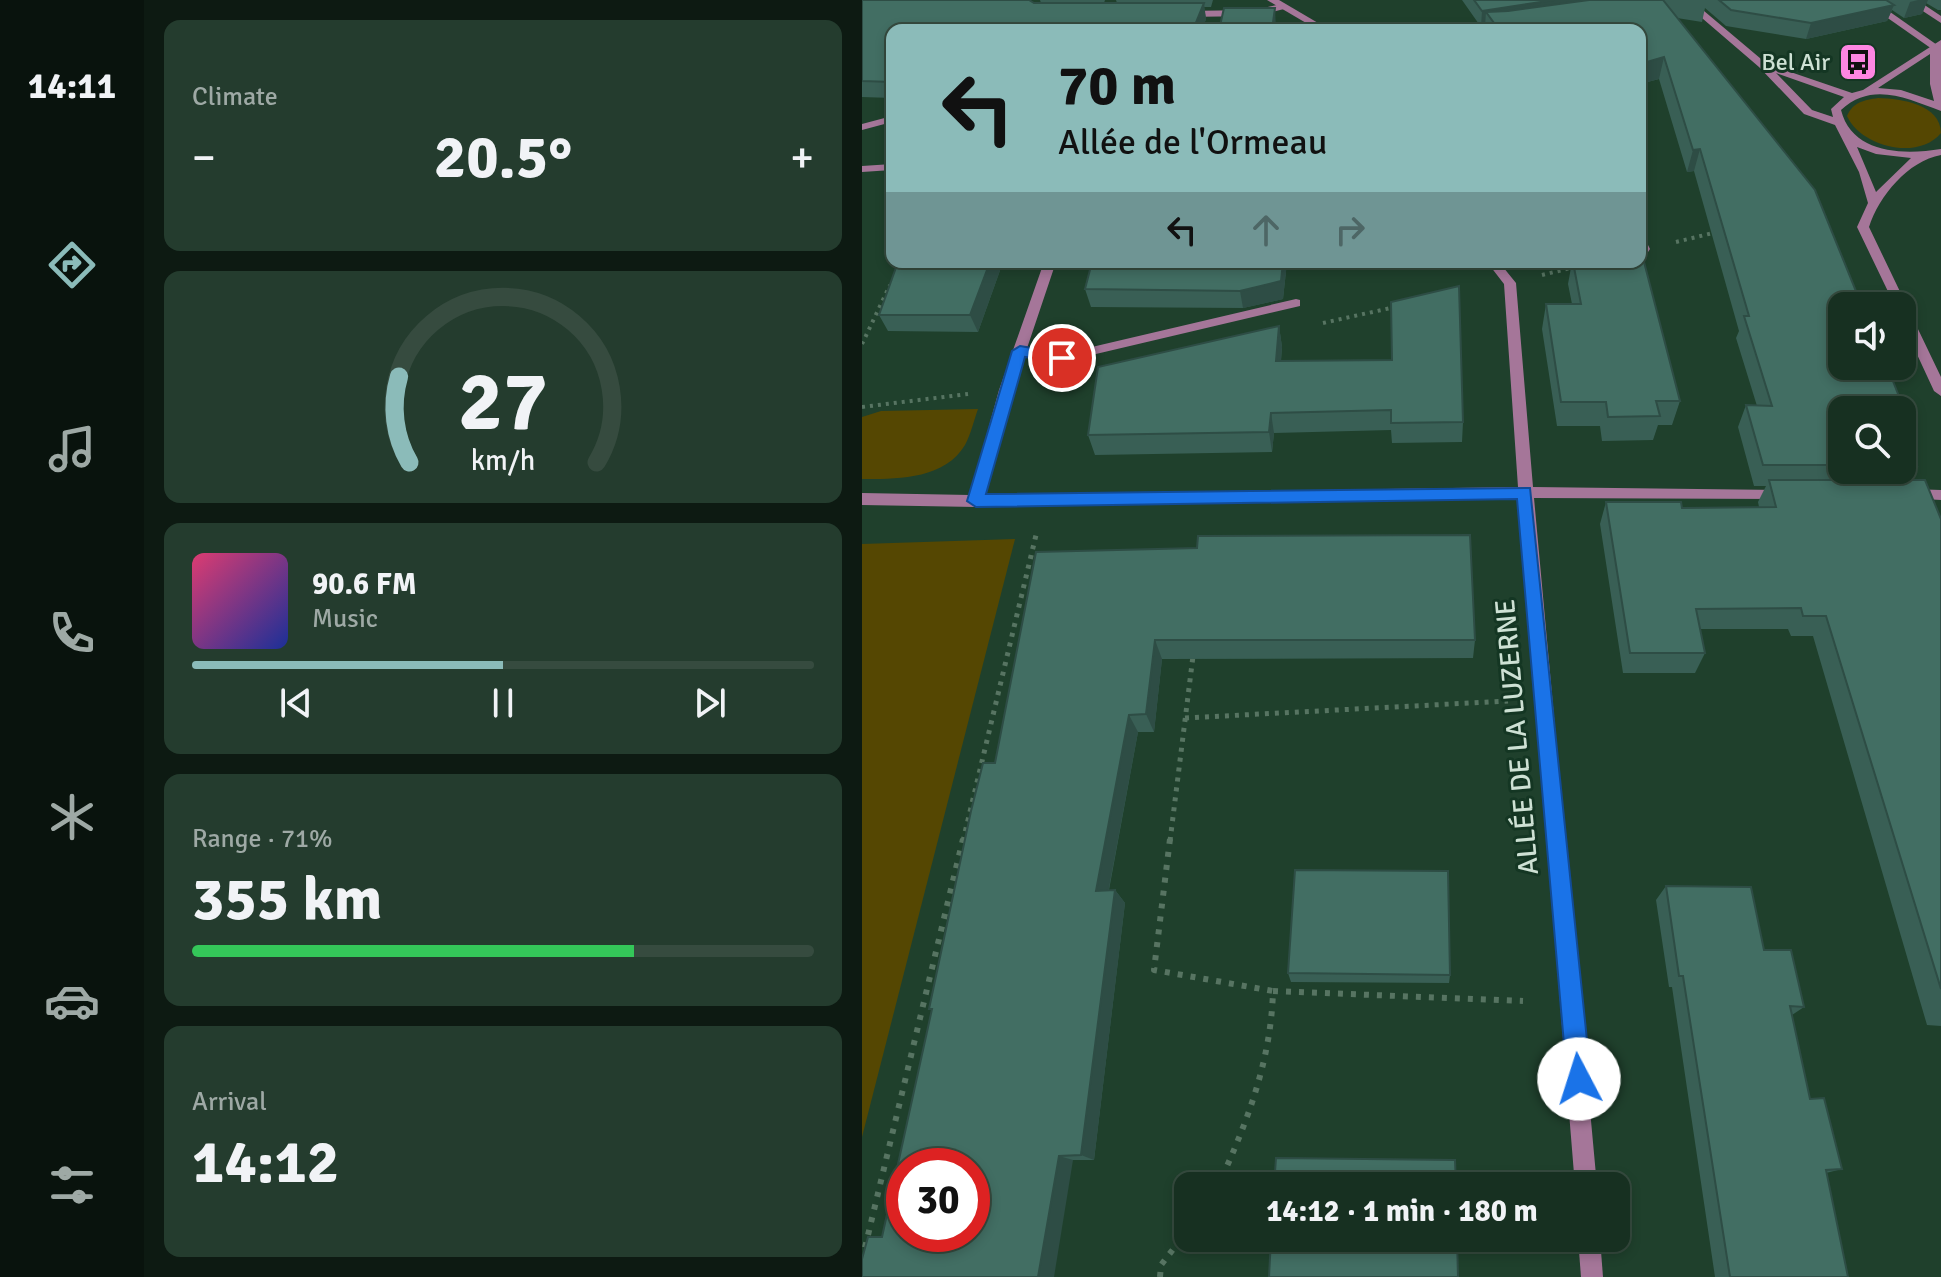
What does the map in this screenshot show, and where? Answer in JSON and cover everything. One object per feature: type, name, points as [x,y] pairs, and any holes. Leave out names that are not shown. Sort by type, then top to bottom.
[{"type":"street","points":[[1672,3],[1708,0]]},
{"type":"street","points":[[1867,0],[1939,47]]},
{"type":"street","points":[[1911,0],[1941,20]]},
{"type":"street","points":[[1688,2],[1762,65],[1808,112],[1836,122],[1864,172],[1874,204]]},
{"type":"street","points":[[1177,14],[1261,13],[1277,3],[1314,24]]},
{"type":"street","points":[[1762,65],[1858,95],[1939,47]]},
{"type":"street","points":[[1939,47],[1933,68],[1936,95],[1941,107]]},
{"type":"street","points":[[1836,122],[1836,109],[1843,100],[1886,90],[1941,107]]},
{"type":"street","points":[[862,127],[886,121]]},
{"type":"street","points":[[1845,134],[1868,148],[1895,155],[1921,156],[1941,152]]},
{"type":"street","points":[[1893,292],[1863,227],[1866,214],[1874,204],[1902,171],[1921,156]]},
{"type":"street","points":[[862,169],[886,167]]},
{"type":"street","points":[[976,501],[1048,268]]},
{"type":"street","points":[[1498,268],[1510,283]]},
{"type":"street","name":"ALLÉE DE LA LUZERNE","points":[[1510,283],[1524,492],[1564,908],[1585,1172]]},
{"type":"street","points":[[1020,351],[1062,358],[1296,303]]},
{"type":"street","points":[[1916,339],[1941,391]]},
{"type":"street","points":[[862,499],[976,501],[1524,492],[1803,494]]},
{"type":"street","points":[[1895,494],[1941,495]]},
{"type":"street","points":[[1590,1252],[1592,1277]]},
{"type":"path","points":[[1646,243],[1731,229]]},
{"type":"path","points":[[1510,283],[1569,268]]},
{"type":"path","points":[[862,344],[894,276]]},
{"type":"path","points":[[862,1260],[1037,530]]},
{"type":"path","points":[[1196,639],[1154,970],[1273,991],[1523,1001]]},
{"type":"path","points":[[1185,718],[1514,700]]},
{"type":"path","points":[[1224,1172],[1248,1121],[1274,1024],[1273,991]]},
{"type":"path","points":[[1160,1277],[1161,1265],[1174,1248]]},
{"type":"shaded area","points":[[1878,98],[1908,102],[1927,109],[1939,123],[1941,133],[1919,147],[1905,148],[1891,147],[1864,136],[1847,116],[1860,102]]},
{"type":"shaded area","points":[[978,409],[965,445],[945,465],[918,475],[862,479],[862,417],[881,411]]},
{"type":"shaded area","points":[[1015,539],[862,1137],[862,544]]},
{"type":"building","points":[[862,0],[1204,3],[1195,24],[886,24],[886,82],[862,81]]},
{"type":"building","points":[[1474,0],[1554,0],[1482,11]]},
{"type":"building","points":[[1589,0],[1663,0],[1815,190],[1856,292],[1828,292],[1828,380],[1893,380],[1899,396],[1828,396],[1828,465],[1763,465],[1746,405],[1772,406],[1744,316],[1749,316],[1700,149],[1693,150],[1664,57],[1646,62],[1646,24],[1495,24],[1486,12]]},
{"type":"building","points":[[1719,0],[1886,0],[1894,5],[1811,23],[1731,10]]},
{"type":"building","points":[[1224,8],[1275,8],[1273,24],[1220,24]]},
{"type":"building","points":[[896,268],[988,268],[970,315],[879,315]]},
{"type":"building","points":[[1090,268],[1282,268],[1281,281],[1240,291],[1085,289]]},
{"type":"building","points":[[1574,268],[1646,268],[1680,401],[1656,401],[1660,416],[1608,417],[1606,402],[1561,402],[1546,304],[1581,304]]},
{"type":"building","points":[[1459,286],[1463,422],[1391,423],[1391,410],[1271,413],[1269,432],[1088,435],[1098,367],[1279,326],[1276,361],[1392,360],[1391,302]]},
{"type":"building","points":[[1769,480],[1916,484],[1916,480],[1925,480],[1941,519],[1941,989],[1826,616],[1803,616],[1801,608],[1696,609],[1705,653],[1630,653],[1606,502],[1681,502],[1682,508],[1776,507]]},
{"type":"building","points":[[1470,535],[1475,640],[1155,640],[1146,714],[1129,715],[1096,891],[1115,890],[1081,1155],[1059,1156],[1038,1277],[862,1277],[862,1259],[868,1237],[882,1237],[886,1219],[886,1252],[990,1252],[990,1148],[902,1148],[971,811],[983,763],[995,763],[1036,552],[1197,548],[1198,536]]},
{"type":"building","points":[[1295,870],[1448,871],[1450,975],[1288,973]]},
{"type":"building","points":[[1666,886],[1751,887],[1764,950],[1791,950],[1804,1007],[1790,1006],[1810,1099],[1824,1098],[1842,1169],[1826,1170],[1848,1277],[1730,1277]]},
{"type":"building","points":[[1276,1158],[1455,1160],[1455,1172],[1275,1172]]},
{"type":"building","points":[[1270,1252],[1457,1252],[1458,1277],[1269,1277]]},
{"type":"place","name":"Bel Air","points":[[1858,62]]},
{"type":"route","points":[[1062,358],[1020,351],[1006,390],[976,501],[1524,492],[1579,1079]]}]
